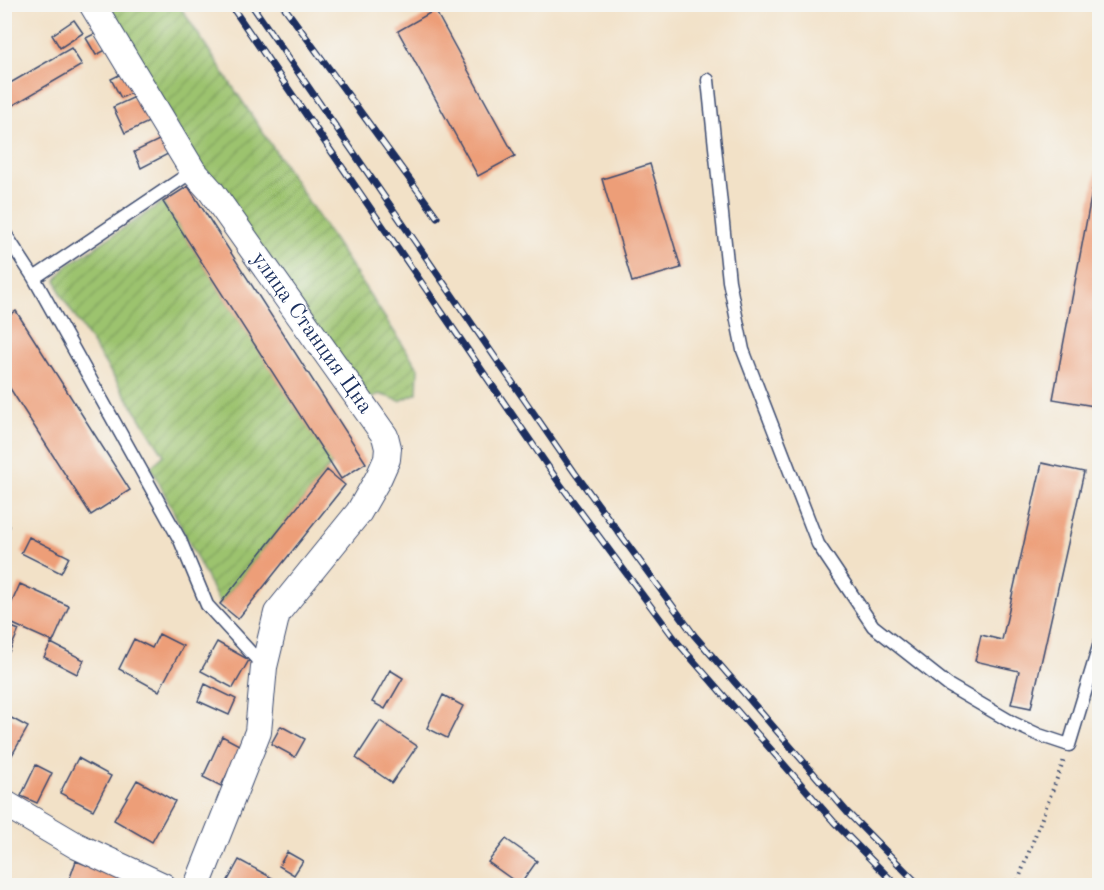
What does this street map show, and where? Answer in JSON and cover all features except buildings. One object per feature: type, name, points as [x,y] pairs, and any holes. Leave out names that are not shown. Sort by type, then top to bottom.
[{"type":"street","name":"улица Станция Цна","points":[[92,4],[193,171],[211,191],[385,436],[388,448],[387,459],[379,477],[358,512],[277,613],[264,667]]},
{"type":"street","points":[[197,885],[258,732],[264,667]]},
{"type":"street","points":[[4,803],[77,846],[164,885]]},
{"type":"lane","points":[[708,80],[729,281],[743,350],[818,544],[873,626],[948,686],[1013,723],[1069,745],[1100,643]]},
{"type":"lane","points":[[34,279],[193,171]]},
{"type":"lane","points":[[4,232],[34,279],[180,540],[207,605],[264,667]]},
{"type":"path","points":[[1016,885],[1069,745]]},
{"type":"green space","points":[[109,5],[179,5],[418,368],[417,393],[400,401],[379,394],[369,400],[201,170]]},
{"type":"green space","points":[[163,202],[332,464],[220,604],[151,467],[164,455],[61,295],[56,280],[67,266]]},
{"type":"railway","points":[[230,4],[560,484],[678,643],[834,822],[897,886]]},
{"type":"railway","points":[[251,4],[575,473],[694,635],[847,812],[920,886]]},
{"type":"railway","points":[[282,4],[437,217]]}]
